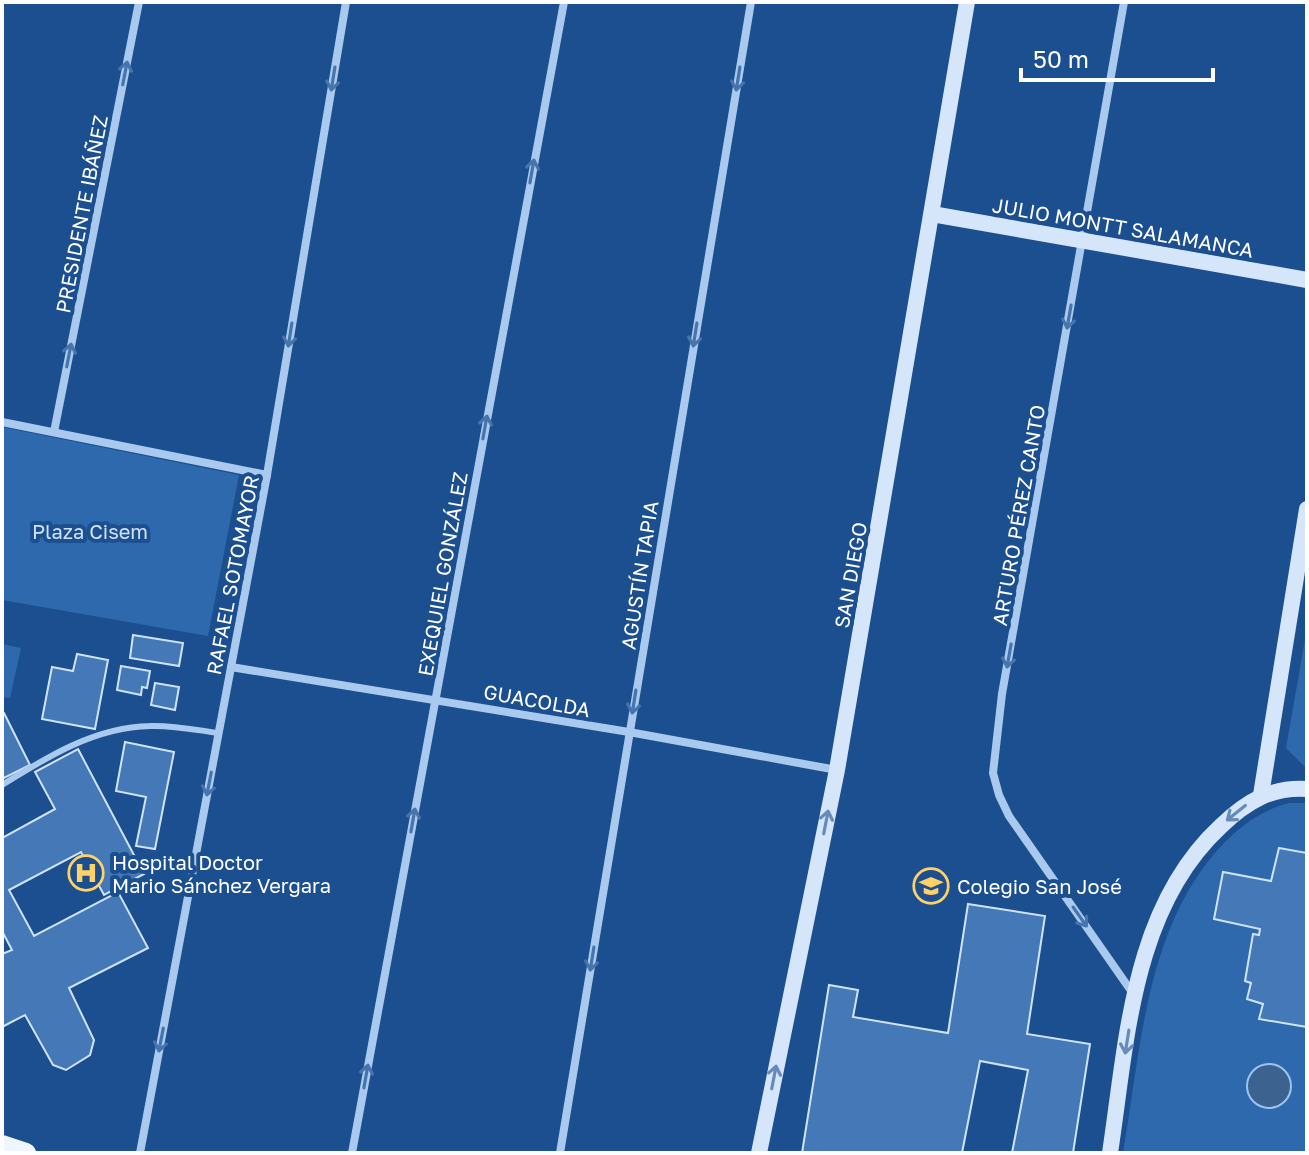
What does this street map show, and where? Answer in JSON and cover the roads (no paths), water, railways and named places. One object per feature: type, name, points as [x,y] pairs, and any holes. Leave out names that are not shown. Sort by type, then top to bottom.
[{"type":"main road","points":[[2,1145],[26,1153]]},
{"type":"street","name":"PRESIDENTE IBÁÑEZ","points":[[54,432],[139,2]]},
{"type":"street","name":"RAFAEL SOTOMAYOR","points":[[140,1153],[267,475],[346,2]]},
{"type":"street","name":"EXEQUIEL GONZÁLEZ","points":[[352,1153],[564,2]]},
{"type":"street","name":"AGUSTÍN TAPIA","points":[[560,1153],[751,2]]},
{"type":"street","name":"SAN DIEGO","points":[[759,1153],[837,770],[967,2]]},
{"type":"street","name":"ARTURO PÉREZ CANTO","points":[[1124,2],[1002,694],[993,773],[1009,816],[1134,995]]},
{"type":"street","name":"JULIO MONTT SALAMANCA","points":[[932,214],[1307,280]]},
{"type":"street","points":[[2,422],[267,475]]},
{"type":"street","points":[[1261,795],[1307,509]]},
{"type":"street","name":"GUACOLDA","points":[[231,667],[629,732],[837,770]]},
{"type":"street","points":[[1110,1153],[1134,995],[1146,950],[1184,869],[1217,830],[1237,811],[1261,795],[1288,788],[1307,789]]},
{"type":"lane","points":[[2,785],[64,749],[115,730],[153,725],[218,733]]},
{"type":"place","name":"Hospital Doctor Mario Sánchez Vergara","points":[[86,873]]},
{"type":"place","name":"Colegio San José","points":[[931,886]]},
{"type":"park label","name":"Plaza Cisem","points":[[90,531]]}]
